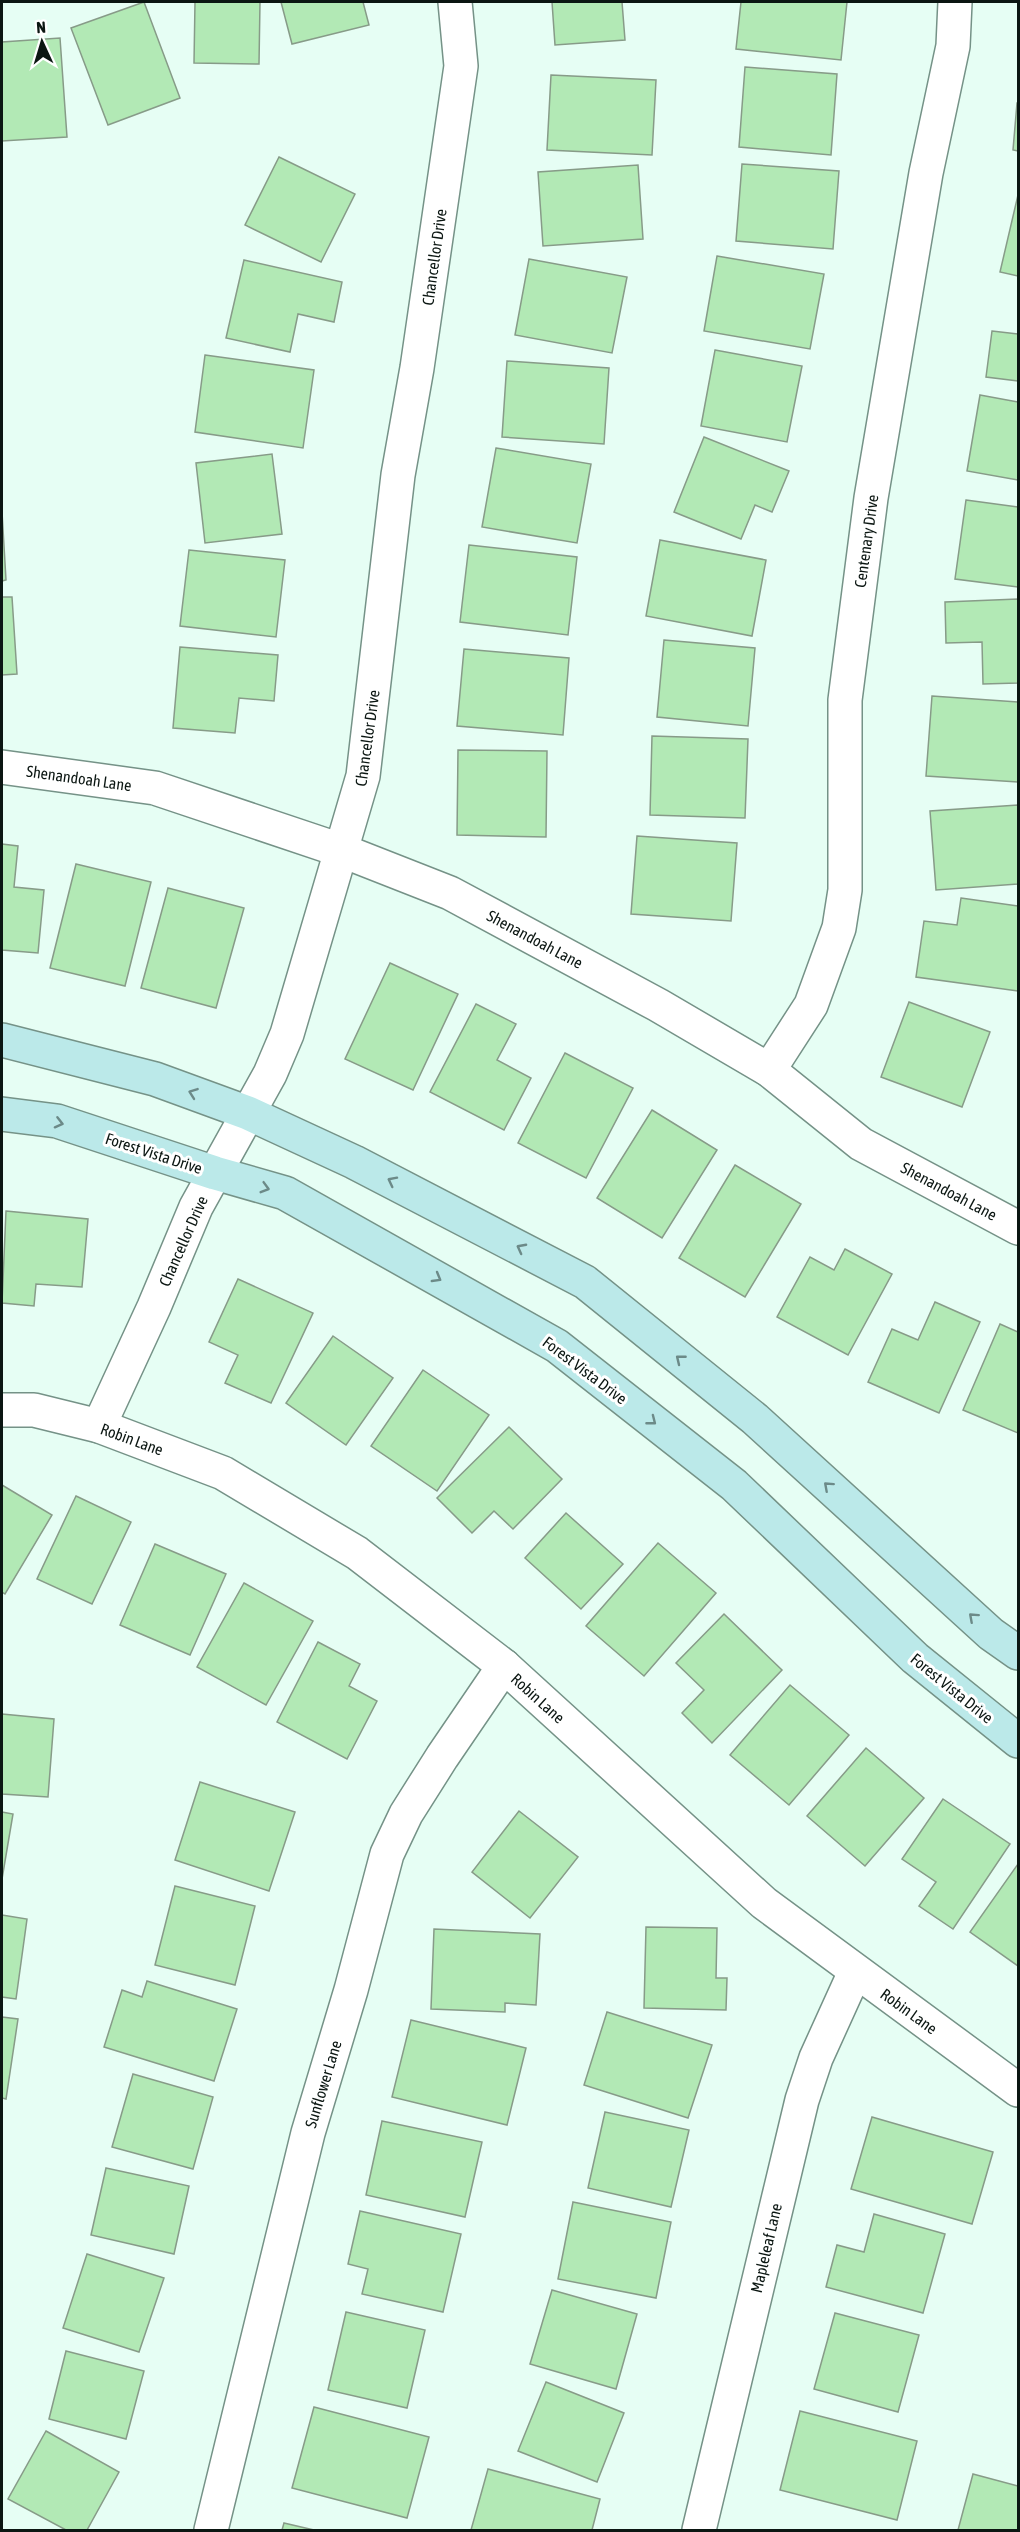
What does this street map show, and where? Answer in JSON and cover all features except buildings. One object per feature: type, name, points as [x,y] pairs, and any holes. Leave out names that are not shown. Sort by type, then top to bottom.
[{"type":"main road","points":[[2,1040],[155,1078],[248,1113],[354,1162],[585,1282],[755,1419],[991,1634],[1018,1653]]},
{"type":"main road","name":"Forest Vista Drive","points":[[2,1114],[57,1121],[215,1173],[285,1193],[557,1346],[734,1485],[915,1658],[1018,1741]]},
{"type":"street","name":"Chancellor Drive","points":[[99,1426],[154,1307],[196,1207],[270,1074],[287,1034],[343,851],[363,776],[398,475],[417,368],[461,66],[455,2]]},
{"type":"street","name":"Centenary Drive","points":[[769,1070],[811,1005],[839,928],[845,890],[845,700],[871,498],[926,173],[953,46],[955,2]]},
{"type":"street","name":"Shenandoah Lane","points":[[2,767],[155,788],[343,851],[450,893],[658,1005],[769,1070],[861,1144],[1018,1228]]},
{"type":"street","name":"Robin Lane","points":[[2,1410],[34,1410],[99,1426],[224,1473],[357,1553],[504,1666],[764,1903],[1018,2090]]},
{"type":"street","name":"Sunflower Lane","points":[[211,2530],[308,2133],[351,1990],[387,1854],[406,1814],[504,1666]]},
{"type":"street","name":"Mapleleaf Lane","points":[[699,2530],[802,2100],[816,2058],[855,1972]]}]
